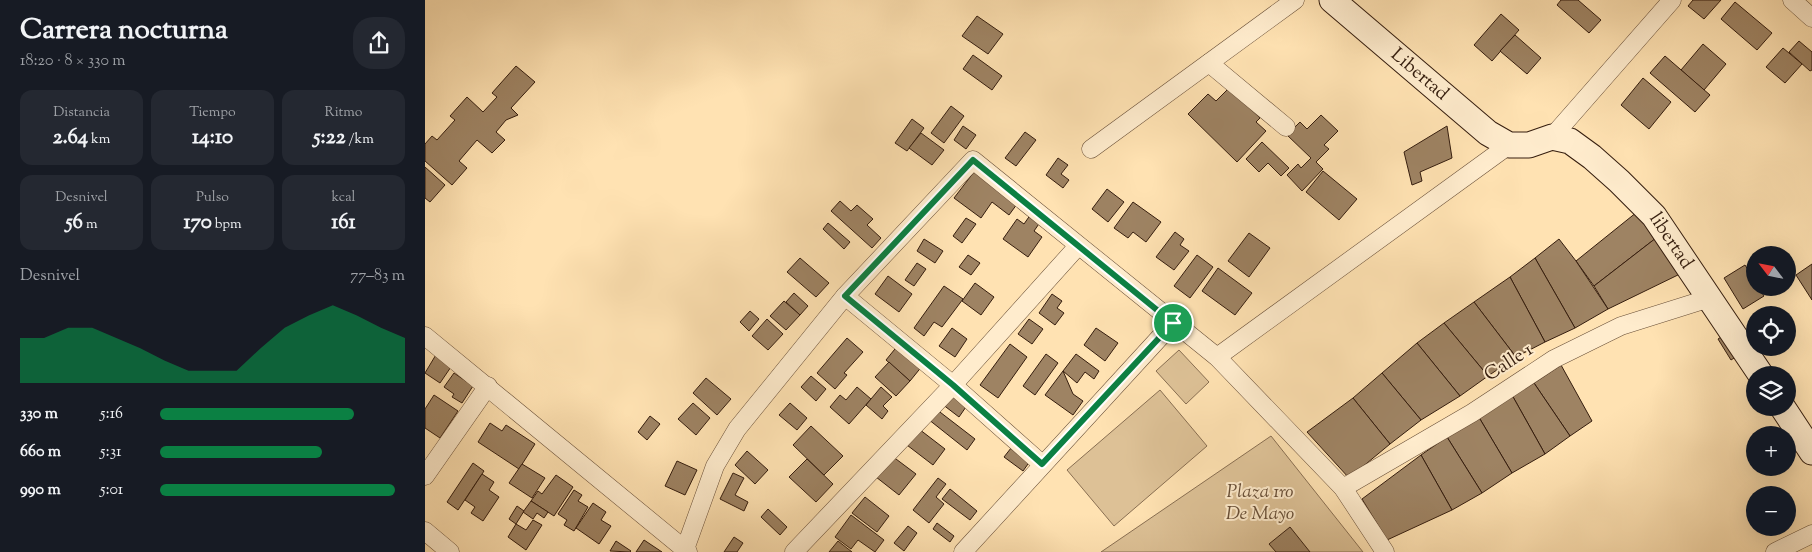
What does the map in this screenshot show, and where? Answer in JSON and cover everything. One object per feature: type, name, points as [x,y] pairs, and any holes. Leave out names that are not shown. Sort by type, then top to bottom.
[{"type":"main road","name":"Libertad","points":[[1332,0],[1487,133],[1509,146]]},
{"type":"main road","points":[[1509,146],[1529,145],[1552,138]]},
{"type":"main road","name":"libertad","points":[[1552,138],[1570,141],[1593,157],[1654,216],[1755,366]]},
{"type":"main road","points":[[1788,416],[1812,452]]},
{"type":"street","points":[[1091,149],[1295,0]]},
{"type":"street","points":[[1552,138],[1672,0]]},
{"type":"street","points":[[1792,0],[1812,18]]},
{"type":"street","points":[[1209,63],[1286,127]]},
{"type":"street","points":[[1217,357],[1509,146]]},
{"type":"street","points":[[425,336],[686,551],[715,466],[737,429],[845,296],[973,160],[1217,357],[1343,488],[1385,552]]},
{"type":"street","points":[[794,552],[953,385],[1078,246]]},
{"type":"street","points":[[845,296],[953,385],[1042,464]]},
{"type":"street","name":"Calle 1","points":[[1343,488],[1472,413],[1554,359],[1621,326],[1711,298]]},
{"type":"street","points":[[963,552],[1173,323]]},
{"type":"street","points":[[425,476],[488,386]]},
{"type":"street","points":[[425,531],[450,552]]},
{"type":"street","points":[[1775,552],[1812,534]]},
{"type":"green space","points":[[1179,350],[1209,382],[1186,404],[1156,371]]},
{"type":"green space","points":[[1160,390],[1207,446],[1114,526],[1067,470]]},
{"type":"green space","name":"Plaza 1ro De Mayo","points":[[1271,436],[1363,552],[1101,552]]},
{"type":"building","points":[[1561,0],[1578,0],[1601,20],[1589,33],[1557,5]]},
{"type":"building","points":[[1693,0],[1721,0],[1704,19],[1688,6]]},
{"type":"building","points":[[1735,2],[1772,33],[1757,50],[1721,19]]},
{"type":"building","points":[[1501,14],[1519,30],[1492,61],[1474,45]]},
{"type":"building","points":[[977,16],[1003,34],[988,54],[962,36]]},
{"type":"building","points":[[1515,35],[1541,58],[1527,74],[1500,51]]},
{"type":"building","points":[[1799,41],[1812,52],[1812,70],[1810,71],[1789,52]]},
{"type":"building","points":[[1703,44],[1726,64],[1704,90],[1681,70]]},
{"type":"building","points":[[1783,48],[1802,64],[1785,83],[1766,67]]},
{"type":"building","points":[[973,55],[1002,76],[992,90],[963,69]]},
{"type":"building","points":[[1665,56],[1710,95],[1695,112],[1650,73]]},
{"type":"building","points":[[516,66],[535,82],[511,108],[518,115],[506,120],[496,132],[505,140],[492,153],[477,140],[459,161],[467,168],[452,185],[425,161],[425,144],[432,136],[437,140],[455,120],[450,116],[467,97],[483,112],[497,97],[492,93]]},
{"type":"building","points":[[1643,78],[1671,102],[1649,129],[1621,105]]},
{"type":"building","points":[[1229,88],[1260,118],[1256,122],[1266,131],[1237,162],[1188,114],[1208,94],[1216,101]]},
{"type":"building","points":[[951,106],[964,116],[944,143],[931,133]]},
{"type":"building","points":[[1321,115],[1338,131],[1324,145],[1329,149],[1316,162],[1323,169],[1302,191],[1287,175],[1298,164],[1301,168],[1311,158],[1287,135],[1300,122],[1307,129]]},
{"type":"building","points":[[912,119],[924,128],[907,151],[895,143]]},
{"type":"building","points":[[963,126],[976,135],[966,149],[954,140]]},
{"type":"building","points":[[1447,126],[1452,158],[1420,172],[1422,181],[1412,185],[1404,152]]},
{"type":"building","points":[[1025,132],[1036,140],[1016,166],[1005,158]]},
{"type":"building","points":[[921,133],[944,150],[932,165],[909,148]]},
{"type":"building","points":[[1262,142],[1289,168],[1281,176],[1268,163],[1259,172],[1246,159]]},
{"type":"building","points":[[1058,158],[1068,165],[1061,174],[1069,180],[1063,188],[1046,175]]},
{"type":"building","points":[[425,167],[445,185],[430,202],[425,198]]},
{"type":"building","points":[[977,168],[1020,200],[1009,215],[992,202],[981,218],[954,198]]},
{"type":"building","points":[[1323,171],[1357,199],[1339,220],[1306,192]]},
{"type":"building","points":[[1107,189],[1124,202],[1108,222],[1092,209]]},
{"type":"building","points":[[840,201],[851,211],[857,205],[873,219],[867,225],[881,238],[872,248],[831,211]]},
{"type":"building","points":[[1133,202],[1161,222],[1146,242],[1133,232],[1128,238],[1114,228]]},
{"type":"building","points":[[1033,211],[1043,218],[1034,231],[1042,237],[1028,257],[1003,239],[1017,219],[1024,224]]},
{"type":"building","points":[[1637,212],[1656,238],[1594,286],[1576,261]]},
{"type":"building","points":[[966,218],[976,224],[962,243],[953,236]]},
{"type":"building","points":[[828,223],[850,242],[844,249],[823,229]]},
{"type":"building","points":[[1175,232],[1184,239],[1180,245],[1189,251],[1174,270],[1156,257]]},
{"type":"building","points":[[1249,233],[1270,248],[1249,277],[1228,261]]},
{"type":"building","points":[[1656,238],[1682,273],[1608,309],[1594,286]]},
{"type":"building","points":[[924,239],[943,251],[935,263],[917,251]]},
{"type":"building","points":[[1559,239],[1608,309],[1575,328],[1535,258]]},
{"type":"building","points":[[968,255],[980,263],[971,275],[959,267]]},
{"type":"building","points":[[1197,255],[1213,267],[1190,298],[1174,286]]},
{"type":"building","points":[[800,258],[829,283],[816,297],[787,272]]},
{"type":"building","points":[[1535,258],[1575,328],[1545,342],[1510,277]]},
{"type":"building","points":[[917,263],[926,269],[914,286],[905,280]]},
{"type":"building","points":[[1812,264],[1812,300],[1796,275]]},
{"type":"building","points":[[1745,265],[1746,296],[1764,296],[1743,309],[1724,278]]},
{"type":"building","points":[[1218,268],[1252,293],[1235,315],[1202,291]]},
{"type":"building","points":[[888,276],[912,294],[899,312],[875,294]]},
{"type":"building","points":[[1510,277],[1545,342],[1516,357],[1474,302]]},
{"type":"building","points":[[975,283],[994,297],[981,315],[962,301]]},
{"type":"building","points":[[944,286],[963,299],[942,327],[934,322],[924,336],[914,328]]},
{"type":"building","points":[[794,293],[808,306],[800,315],[786,302]]},
{"type":"building","points":[[1052,294],[1062,301],[1057,308],[1064,313],[1055,325],[1039,313]]},
{"type":"building","points":[[784,301],[800,315],[786,330],[770,316]]},
{"type":"building","points":[[1474,302],[1516,357],[1488,376],[1444,323]]},
{"type":"building","points":[[750,311],[759,319],[749,331],[740,322]]},
{"type":"building","points":[[767,319],[783,334],[768,350],[752,336]]},
{"type":"building","points":[[1029,319],[1043,329],[1032,344],[1018,334]]},
{"type":"building","points":[[1444,323],[1488,376],[1460,396],[1417,343]]},
{"type":"building","points":[[952,328],[967,339],[955,357],[939,346]]},
{"type":"building","points":[[1096,328],[1118,343],[1105,361],[1084,345]]},
{"type":"building","points":[[1732,330],[1745,351],[1731,360],[1718,339]]},
{"type":"building","points":[[847,338],[863,352],[844,373],[847,375],[835,389],[817,373]]},
{"type":"building","points":[[1417,343],[1460,396],[1421,420],[1382,373]]},
{"type":"building","points":[[899,344],[923,365],[910,381],[886,360]]},
{"type":"building","points":[[1010,344],[1027,357],[998,398],[980,385]]},
{"type":"building","points":[[437,353],[453,364],[440,383],[425,373]]},
{"type":"building","points":[[1046,354],[1058,363],[1035,395],[1023,386]]},
{"type":"building","points":[[1076,354],[1099,371],[1094,379],[1085,372],[1077,383],[1063,371]]},
{"type":"building","points":[[889,362],[910,381],[896,396],[875,377]]},
{"type":"building","points":[[1561,365],[1592,421],[1570,436],[1534,383]]},
{"type":"building","points":[[1063,371],[1073,394],[1083,401],[1073,415],[1045,395]]},
{"type":"building","points":[[454,373],[473,386],[462,403],[452,397],[454,394],[444,387]]},
{"type":"building","points":[[1382,373],[1421,420],[1390,444],[1353,398]]},
{"type":"building","points":[[811,376],[826,389],[816,401],[801,387]]},
{"type":"building","points":[[706,378],[731,399],[717,415],[693,393]]},
{"type":"building","points":[[1534,383],[1570,436],[1545,454],[1512,395]]},
{"type":"building","points":[[857,387],[871,399],[849,424],[830,407],[840,395],[846,400]]},
{"type":"building","points":[[881,387],[892,397],[883,406],[888,411],[882,419],[866,405]]},
{"type":"building","points":[[951,392],[968,404],[959,417],[942,404]]},
{"type":"building","points":[[434,395],[458,411],[440,438],[425,428],[425,409]]},
{"type":"building","points":[[1512,395],[1545,454],[1512,473],[1477,414]]},
{"type":"building","points":[[1353,398],[1390,444],[1349,478],[1307,432]]},
{"type":"building","points":[[693,403],[710,418],[696,435],[678,419]]},
{"type":"building","points":[[790,403],[807,418],[797,430],[779,415]]},
{"type":"building","points":[[936,409],[975,439],[967,450],[928,419]]},
{"type":"building","points":[[1477,414],[1512,473],[1482,493],[1447,437]]},
{"type":"building","points":[[650,416],[660,424],[647,440],[638,432]]},
{"type":"building","points":[[490,423],[502,431],[506,425],[535,444],[519,469],[478,442]]},
{"type":"building","points":[[811,426],[843,456],[824,475],[793,445]]},
{"type":"building","points":[[915,426],[945,449],[933,465],[903,442]]},
{"type":"building","points":[[1447,437],[1482,493],[1452,510],[1421,455]]},
{"type":"building","points":[[1015,443],[1033,457],[1023,471],[1004,457]]},
{"type":"building","points":[[747,451],[768,470],[755,484],[735,465]]},
{"type":"building","points":[[1421,455],[1452,510],[1387,540],[1362,499]]},
{"type":"building","points":[[892,456],[916,474],[899,495],[876,477]]},
{"type":"building","points":[[807,459],[833,484],[816,502],[789,477]]},
{"type":"building","points":[[677,461],[697,470],[685,495],[665,486]]},
{"type":"building","points":[[473,463],[484,471],[458,510],[447,502]]},
{"type":"building","points":[[522,464],[545,478],[532,498],[509,483]]},
{"type":"building","points":[[733,473],[744,478],[735,495],[748,502],[744,511],[720,499]]},
{"type":"building","points":[[482,474],[494,482],[489,490],[499,497],[483,521],[471,513],[475,507],[465,500]]},
{"type":"building","points":[[556,475],[573,487],[554,516],[531,501],[538,491],[542,494]]},
{"type":"building","points":[[938,478],[946,484],[936,497],[944,504],[929,523],[913,510]]},
{"type":"building","points":[[950,489],[977,511],[970,520],[942,499]]},
{"type":"building","points":[[574,490],[582,495],[578,501],[588,507],[574,531],[564,525],[567,520],[558,514]]},
{"type":"building","points":[[865,497],[889,516],[877,532],[852,513]]},
{"type":"building","points":[[531,501],[548,512],[544,518],[537,513],[533,519],[523,512]]},
{"type":"building","points":[[593,503],[606,512],[601,520],[611,526],[599,544],[576,528]]},
{"type":"building","points":[[517,506],[524,511],[516,524],[509,519]]},
{"type":"building","points":[[768,509],[787,527],[780,535],[761,517]]},
{"type":"building","points":[[851,515],[884,540],[875,552],[858,540],[851,549],[835,537]]},
{"type":"building","points":[[533,520],[542,525],[526,550],[508,537],[516,524],[526,530]]},
{"type":"building","points":[[937,523],[954,536],[950,542],[933,529]]},
{"type":"building","points":[[908,526],[917,533],[904,551],[894,543]]},
{"type":"building","points":[[1290,527],[1310,552],[1276,552],[1269,544]]},
{"type":"building","points":[[734,537],[743,543],[737,552],[724,552]]},
{"type":"building","points":[[644,540],[662,552],[636,552]]},
{"type":"building","points":[[616,541],[631,551],[610,551]]},
{"type":"building","points":[[838,541],[852,552],[829,552]]},
{"type":"route","points":[[973,160],[1173,323],[1042,464],[953,385],[845,296],[973,160]]}]
